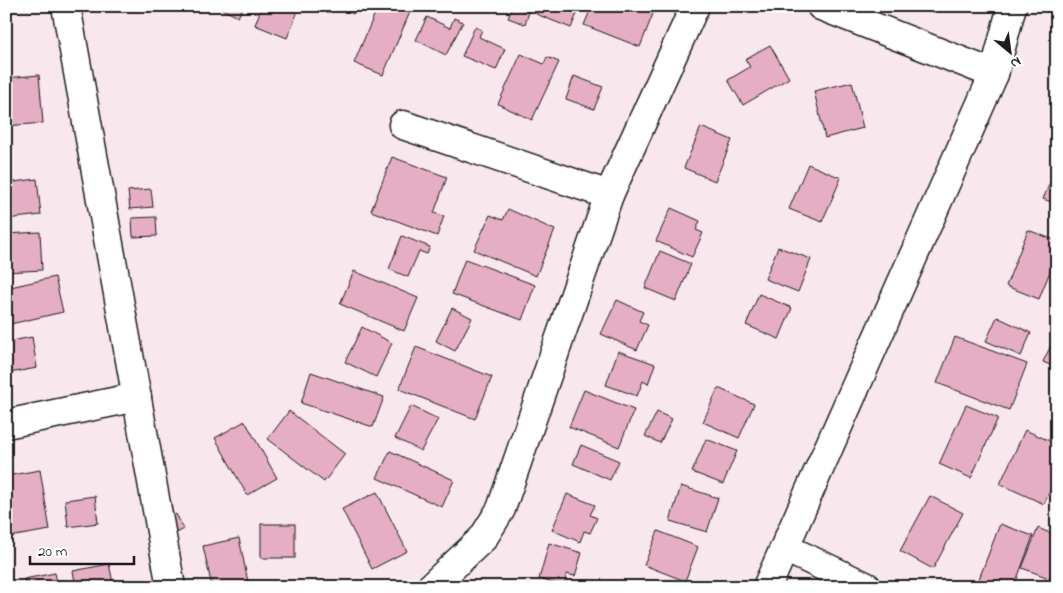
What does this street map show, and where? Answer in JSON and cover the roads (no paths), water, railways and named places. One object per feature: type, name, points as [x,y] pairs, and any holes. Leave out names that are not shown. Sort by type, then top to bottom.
[{"type":"street","points":[[66,6],[171,587]]},
{"type":"street","points":[[431,587],[483,538],[501,509],[609,195],[695,6]]},
{"type":"street","points":[[821,6],[994,74]]},
{"type":"street","points":[[767,587],[994,74],[1012,6]]},
{"type":"street","points":[[403,125],[609,195]]},
{"type":"street","points":[[6,424],[137,397]]},
{"type":"street","points":[[784,548],[867,587]]}]
